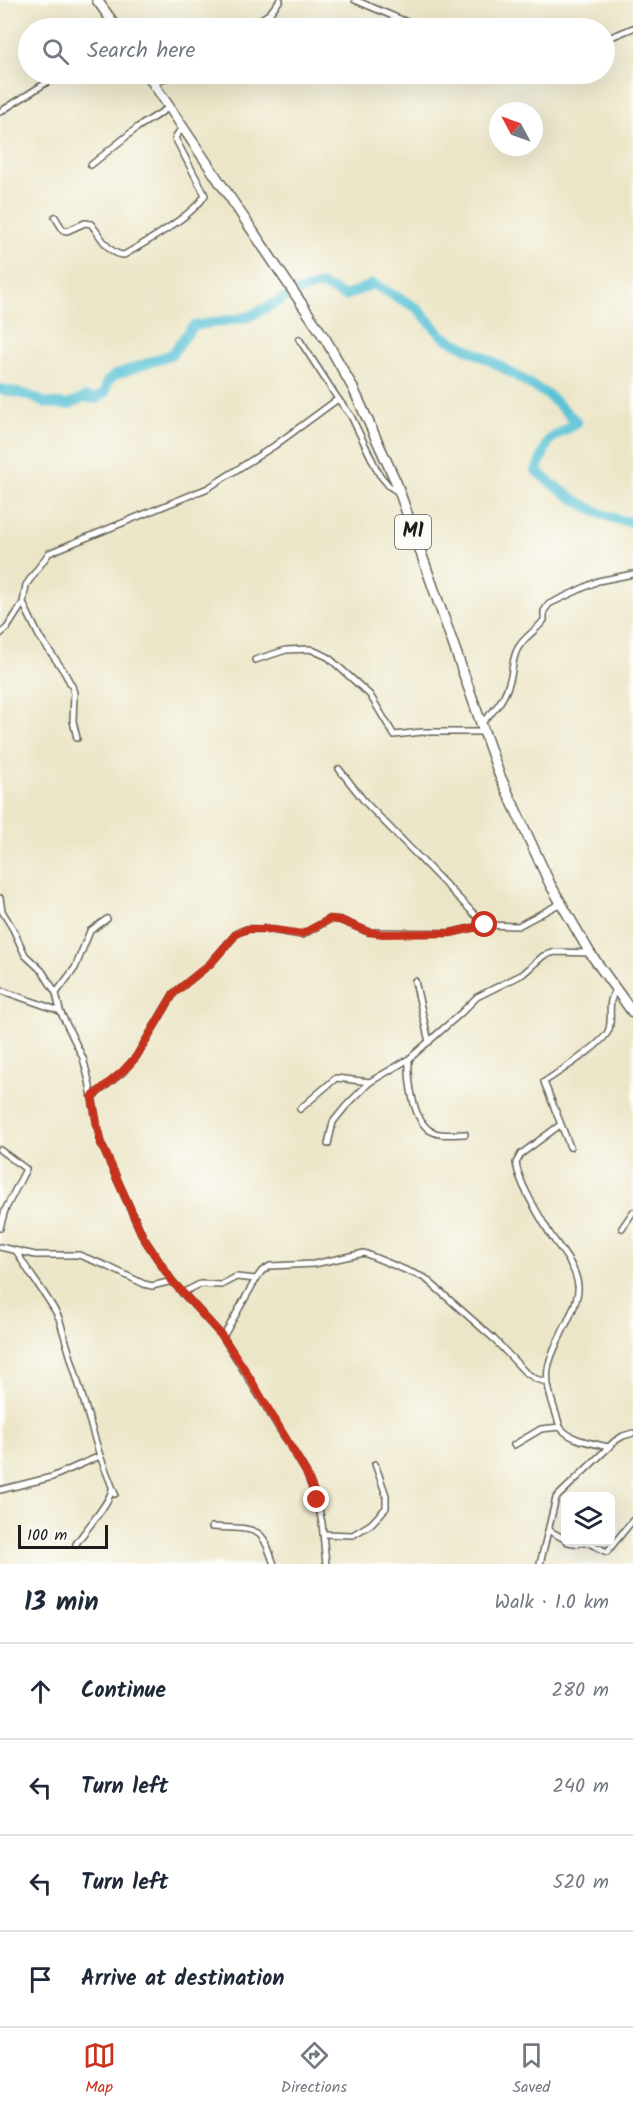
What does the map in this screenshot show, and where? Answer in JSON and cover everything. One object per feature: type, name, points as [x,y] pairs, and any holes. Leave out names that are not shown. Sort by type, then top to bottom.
[{"type":"highway","points":[[97,0],[110,18]]},
{"type":"highway","name":"M1","points":[[154,84],[333,352],[368,420],[400,493],[499,774],[561,903],[590,953],[633,1013]]},
{"type":"street","points":[[263,18],[280,0]]},
{"type":"street","points":[[355,0],[398,18]]},
{"type":"street","points":[[615,35],[633,28]]},
{"type":"street","points":[[0,112],[44,84]]},
{"type":"street","points":[[91,165],[138,127],[171,107]]},
{"type":"street","points":[[55,218],[63,230],[67,231],[85,223],[91,224],[117,255],[124,255],[172,225],[190,212],[205,195],[175,138],[184,129]]},
{"type":"street","points":[[299,339],[351,416],[379,474],[389,486],[400,493]]},
{"type":"street","points":[[0,634],[7,628],[23,603],[26,585],[49,553],[208,488],[274,446],[338,399]]},
{"type":"street","points":[[255,660],[286,650],[310,650],[328,657],[370,696],[394,735],[482,728],[503,700],[515,654],[529,634],[544,620],[544,611],[549,604],[598,581],[633,574]]},
{"type":"street","points":[[23,603],[39,636],[72,686],[77,738]]},
{"type":"street","points":[[339,769],[365,802],[485,925]]},
{"type":"street","points":[[0,898],[2,911],[25,955],[42,971],[56,993],[60,1011],[83,1058],[100,1141],[143,1237],[172,1281],[223,1337],[306,1472],[317,1500],[326,1564]]},
{"type":"street","points":[[92,1097],[136,1057],[174,993],[210,964],[237,933],[248,929],[266,929],[302,934],[330,919],[340,920],[369,932],[383,934],[450,933],[485,925],[518,926],[561,903]]},
{"type":"street","points":[[56,993],[75,968],[90,931],[107,919]]},
{"type":"street","points":[[328,1144],[333,1122],[370,1082],[409,1059],[477,997],[523,974],[543,956],[555,952],[590,953]]},
{"type":"street","points":[[415,981],[429,1042]]},
{"type":"street","points":[[570,1147],[544,1082],[604,1038],[609,1026],[609,1002],[616,988]]},
{"type":"street","points":[[0,990],[60,1011]]},
{"type":"street","points":[[409,1059],[410,1087],[422,1121],[428,1130],[445,1135],[465,1134]]},
{"type":"street","points":[[300,1109],[336,1078],[370,1082]]},
{"type":"street","points":[[560,1125],[521,1154],[516,1163],[524,1186],[568,1261],[578,1287],[571,1312],[551,1356],[547,1382],[563,1432],[573,1438],[609,1447]]},
{"type":"street","points":[[0,1150],[26,1169],[5,1210],[0,1228]]},
{"type":"street","points":[[622,1228],[633,1212]]},
{"type":"street","points":[[0,1247],[35,1255],[79,1255],[152,1286],[172,1281]]},
{"type":"street","points":[[17,1252],[25,1268],[51,1302],[59,1317],[100,1456],[115,1494]]},
{"type":"street","points":[[223,1337],[256,1279],[270,1266],[314,1264],[364,1253],[425,1278],[493,1338],[525,1371],[536,1379],[547,1382]]},
{"type":"street","points":[[182,1293],[200,1284],[221,1285],[236,1277],[256,1279]]},
{"type":"street","points":[[514,1445],[542,1429],[560,1427]]},
{"type":"street","points":[[540,1564],[550,1531],[556,1498],[619,1438],[633,1433]]},
{"type":"street","points":[[0,1490],[52,1477],[100,1456]]},
{"type":"street","points":[[323,1534],[353,1535],[371,1524],[386,1508],[386,1495],[375,1464]]},
{"type":"street","points":[[76,1544],[111,1495],[112,1487]]},
{"type":"street","points":[[615,1542],[633,1520]]},
{"type":"street","points":[[212,1527],[258,1534],[264,1541],[274,1564]]},
{"type":"street","points":[[550,1531],[561,1537]]},
{"type":"street","points":[[595,1546],[607,1552],[612,1546]]},
{"type":"waterway","points":[[299,291],[321,285],[345,296],[373,284],[417,308],[442,336],[493,362],[548,395],[577,422],[549,440],[536,471],[569,496],[595,511],[633,522]]},
{"type":"waterway","points":[[0,389],[28,395],[46,403],[68,405],[85,397],[96,399],[105,393],[107,382],[115,375],[172,354],[193,326],[248,317],[291,295]]},
{"type":"route","points":[[317,1500],[306,1472],[245,1370],[223,1337],[172,1281],[143,1237],[100,1141],[92,1097],[136,1057],[174,993],[210,964],[237,933],[248,929],[266,929],[302,934],[330,919],[340,920],[369,932],[383,934],[450,933],[485,925]]}]
